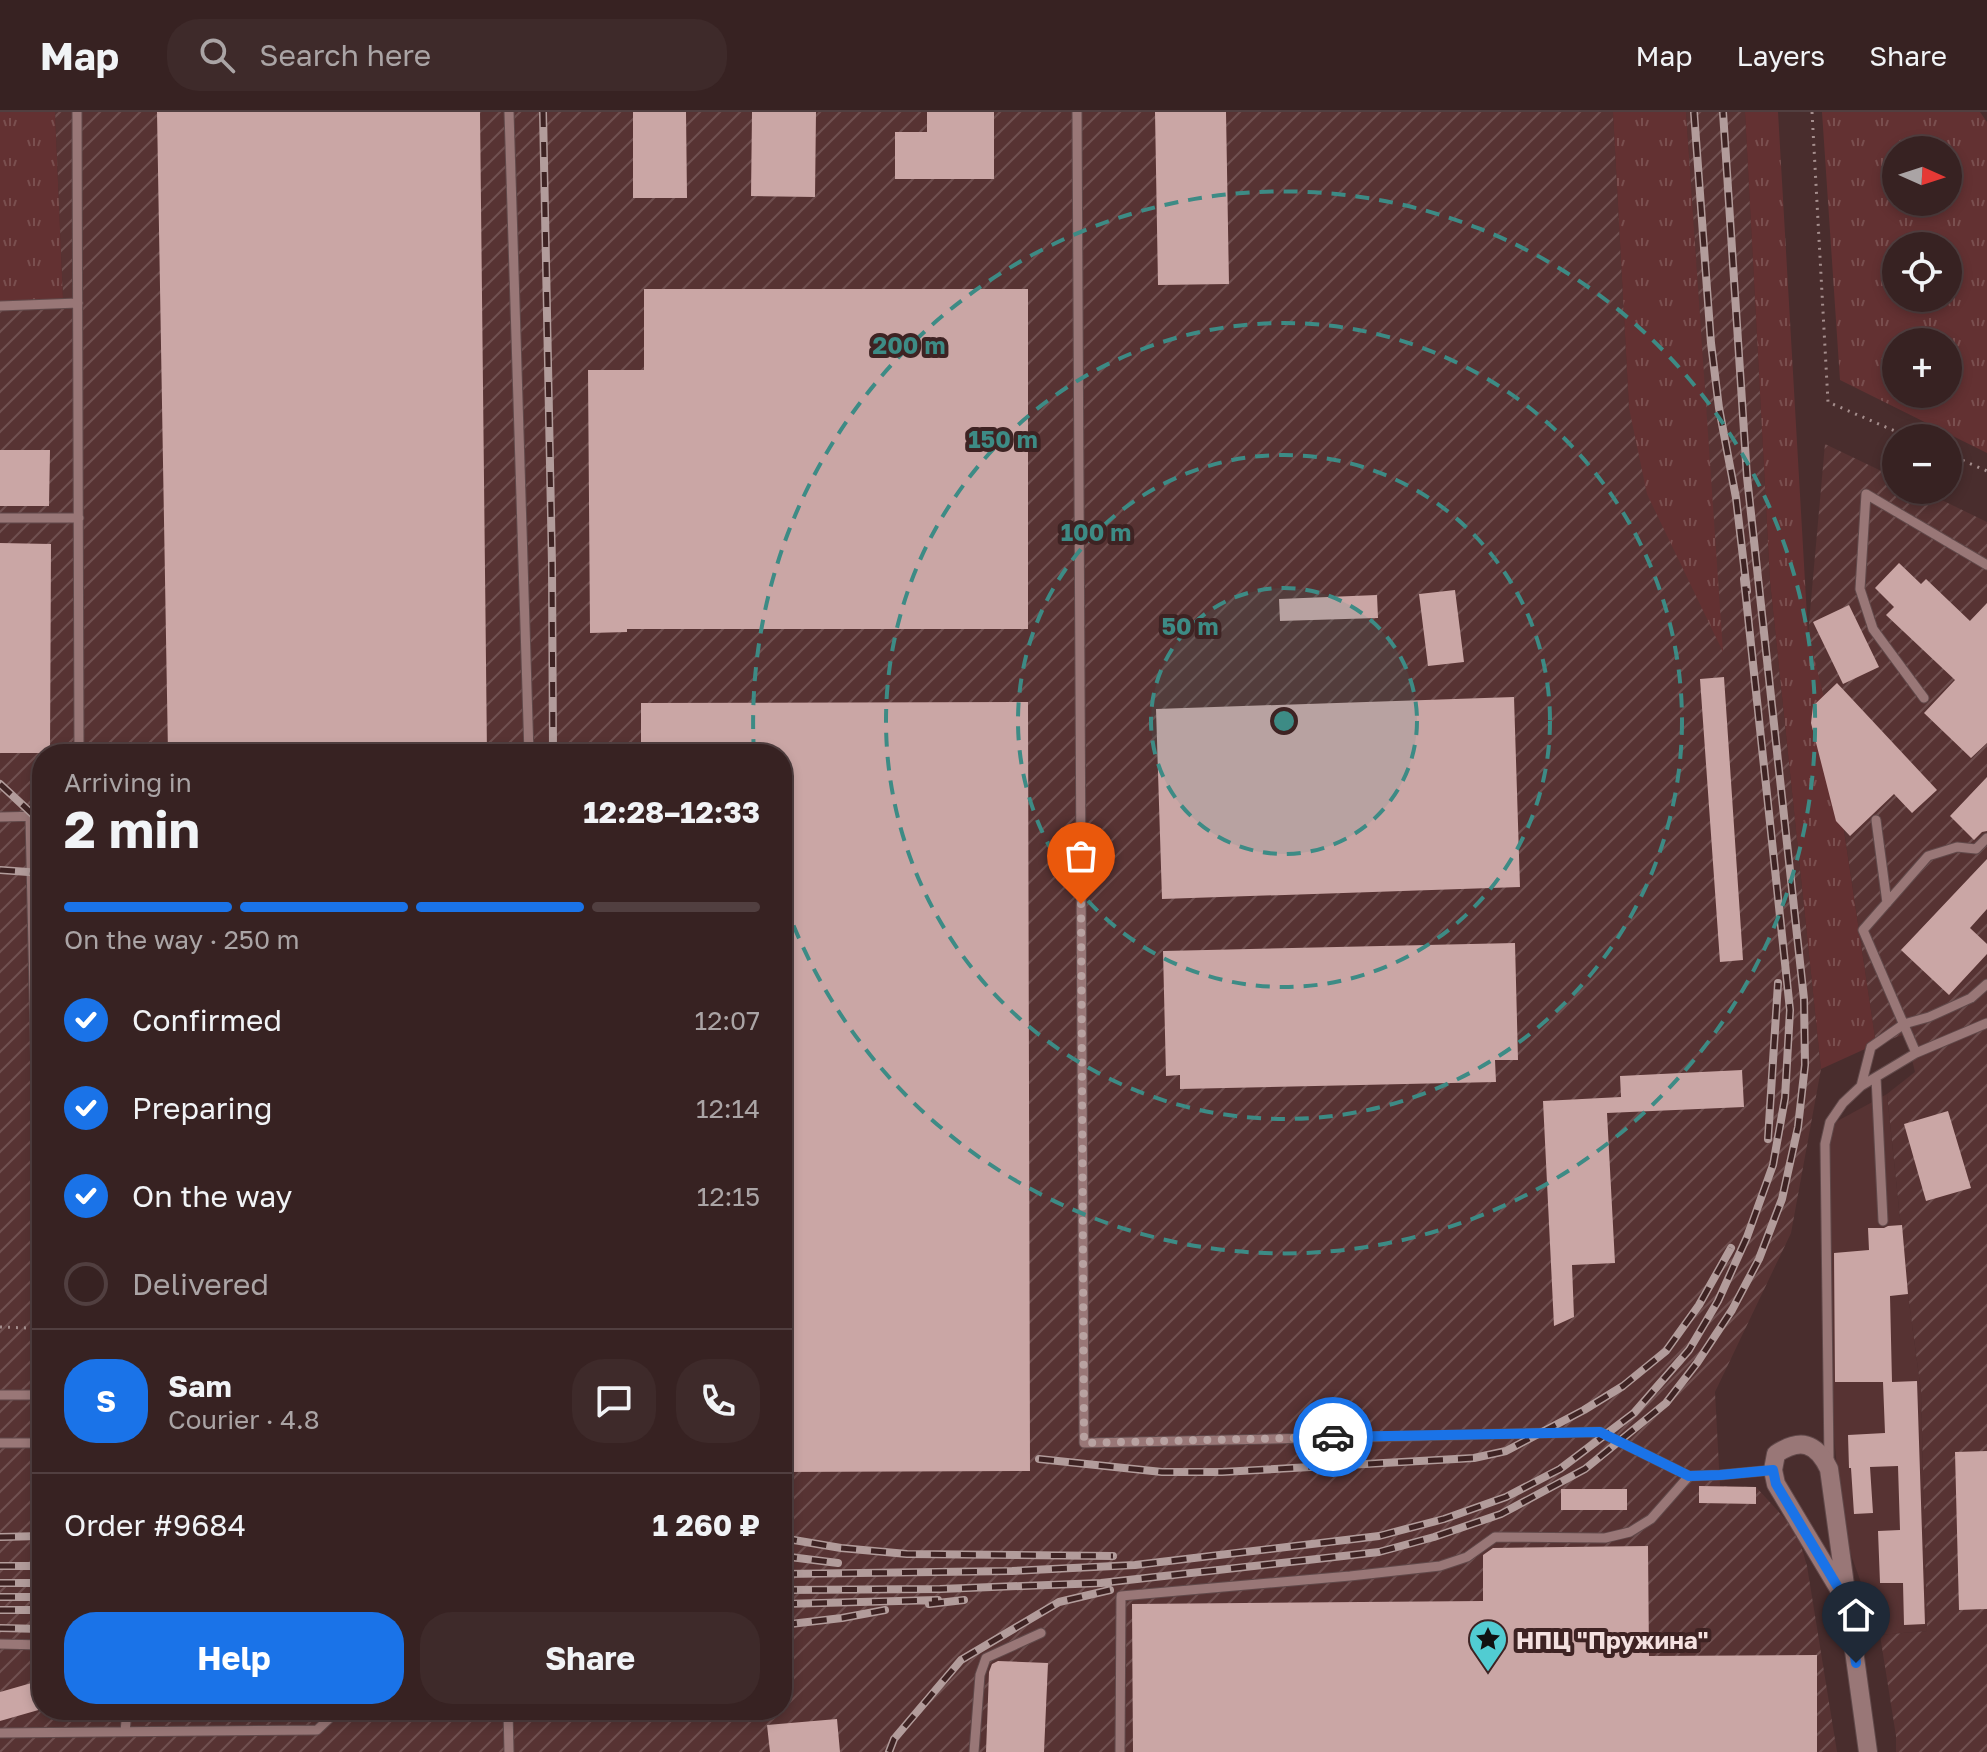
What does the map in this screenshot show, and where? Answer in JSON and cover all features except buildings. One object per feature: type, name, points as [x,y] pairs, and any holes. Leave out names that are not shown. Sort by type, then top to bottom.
[{"type":"street","points":[[1848,1604],[1776,1484],[1773,1470],[1776,1454],[1791,1445],[1810,1445],[1823,1457],[1829,1469],[1848,1604],[1868,1752]]},
{"type":"lane","points":[[77,112],[79,744]]},
{"type":"lane","points":[[509,112],[529,744]]},
{"type":"lane","points":[[1077,112],[1084,1443],[1600,1432],[1689,1476],[1773,1470]]},
{"type":"lane","points":[[0,306],[78,303]]},
{"type":"lane","points":[[1924,698],[1873,629],[1860,589],[1866,494],[1987,565]]},
{"type":"lane","points":[[0,518],[79,518]]},
{"type":"lane","points":[[0,817],[30,817],[32,853]]},
{"type":"lane","points":[[1876,820],[1887,903]]},
{"type":"lane","points":[[1916,1053],[1863,930],[1928,856],[1957,847],[1976,849],[1987,838]]},
{"type":"lane","points":[[1861,1086],[1871,1047],[1904,1024],[1929,1017],[1971,998],[1987,984]]},
{"type":"lane","points":[[1829,1469],[1825,1144],[1830,1122],[1843,1103],[1861,1086],[1916,1053],[1987,1023]]},
{"type":"lane","points":[[1876,1077],[1883,1221]]},
{"type":"lane","points":[[0,1395],[32,1395]]},
{"type":"lane","points":[[0,1443],[32,1443]]},
{"type":"lane","points":[[1120,1752],[1121,1596],[1440,1566],[1467,1557],[1495,1537],[1605,1538],[1630,1532],[1651,1519],[1689,1476]]},
{"type":"lane","points":[[974,1752],[980,1675],[986,1658],[1041,1633]]},
{"type":"lane","points":[[0,1644],[32,1645]]},
{"type":"lane","points":[[125,1732],[126,1720]]},
{"type":"lane","points":[[0,1733],[317,1730],[328,1720]]},
{"type":"lane","points":[[508,1720],[509,1752]]},
{"type":"path","points":[[1812,112],[1828,402],[1882,425]]},
{"type":"path","points":[[1962,460],[1987,471]]},
{"type":"path","points":[[0,1327],[32,1328]]},
{"type":"shaded area","points":[[55,112],[1613,112],[1629,408],[1722,650],[1686,112],[1745,112],[1770,581],[1821,1069],[1791,1233],[1715,1392],[1720,1486],[1756,1487],[1797,1532],[1807,1566],[1837,1752],[0,1752],[0,302],[63,298]]},
{"type":"shaded area","points":[[1825,444],[1882,471],[1882,504],[1950,504],[1987,522],[1987,1752],[1896,1752],[1880,1635],[1927,1631],[1921,1391],[1887,1094],[1915,1072],[1906,1034],[1876,1044],[1840,803],[1808,634]]},
{"type":"shaded area","points":[[1887,1094],[1921,1391],[1927,1631],[1880,1635],[1843,1533],[1832,1414],[1830,1125]]},
{"type":"green space","points":[[0,112],[55,112],[63,299],[0,302]]},
{"type":"green space","points":[[1613,112],[1686,112],[1723,652],[1647,494],[1629,408]]},
{"type":"green space","points":[[1745,112],[1778,112],[1808,634],[1850,800],[1840,804],[1876,1044],[1821,1069],[1770,581]]},
{"type":"green space","points":[[1822,112],[1980,112],[1987,122],[1987,453],[1962,441],[1962,424],[1929,424],[1896,408],[1962,408],[1962,328],[1882,328],[1882,401],[1840,380]]},
{"type":"railway","points":[[543,112],[553,744]]},
{"type":"railway","points":[[1694,112],[1711,343],[1719,408],[1736,498],[1747,591]]},
{"type":"railway","points":[[792,1590],[1101,1583],[1379,1552],[1434,1537],[1501,1514],[1585,1469],[1666,1403],[1732,1310],[1759,1259],[1782,1199],[1798,1127],[1805,1065],[1804,999],[1747,477],[1723,112]]},
{"type":"railway","points":[[792,1574],[1012,1571],[1135,1565],[1379,1536],[1444,1519],[1506,1497],[1560,1469],[1634,1413],[1689,1350],[1718,1301],[1747,1237],[1773,1165],[1785,1098],[1790,1010],[1744,579]]},
{"type":"railway","points":[[0,784],[32,814]]},
{"type":"railway","points":[[0,870],[32,872]]},
{"type":"railway","points":[[1768,1139],[1778,983]]},
{"type":"railway","points":[[1039,1459],[1162,1472],[1222,1472],[1474,1458],[1506,1451],[1623,1386],[1666,1351],[1699,1305],[1731,1248]]},
{"type":"railway","points":[[0,1537],[32,1536]]},
{"type":"railway","points":[[792,1540],[907,1554],[1113,1556]]},
{"type":"railway","points":[[792,1557],[838,1563]]},
{"type":"railway","points":[[0,1566],[32,1566]]},
{"type":"railway","points":[[0,1583],[32,1583]]},
{"type":"railway","points":[[889,1752],[894,1739],[961,1660],[1059,1602],[1110,1590]]},
{"type":"railway","points":[[0,1597],[32,1597]]},
{"type":"railway","points":[[792,1604],[938,1600]]},
{"type":"railway","points":[[929,1604],[964,1600]]},
{"type":"railway","points":[[0,1610],[32,1610]]},
{"type":"railway","points":[[792,1624],[885,1610]]},
{"type":"railway","points":[[0,1628],[32,1629]]},
{"type":"way so far","points":[[1081,904],[1084,1443],[1333,1437]]},
{"type":"place","name":"НПЦ \"Пружина\"","points":[[1488,1673]]},
{"type":"route","points":[[1333,1437],[1600,1432],[1689,1476],[1773,1470],[1776,1484],[1848,1604],[1856,1663]]}]
